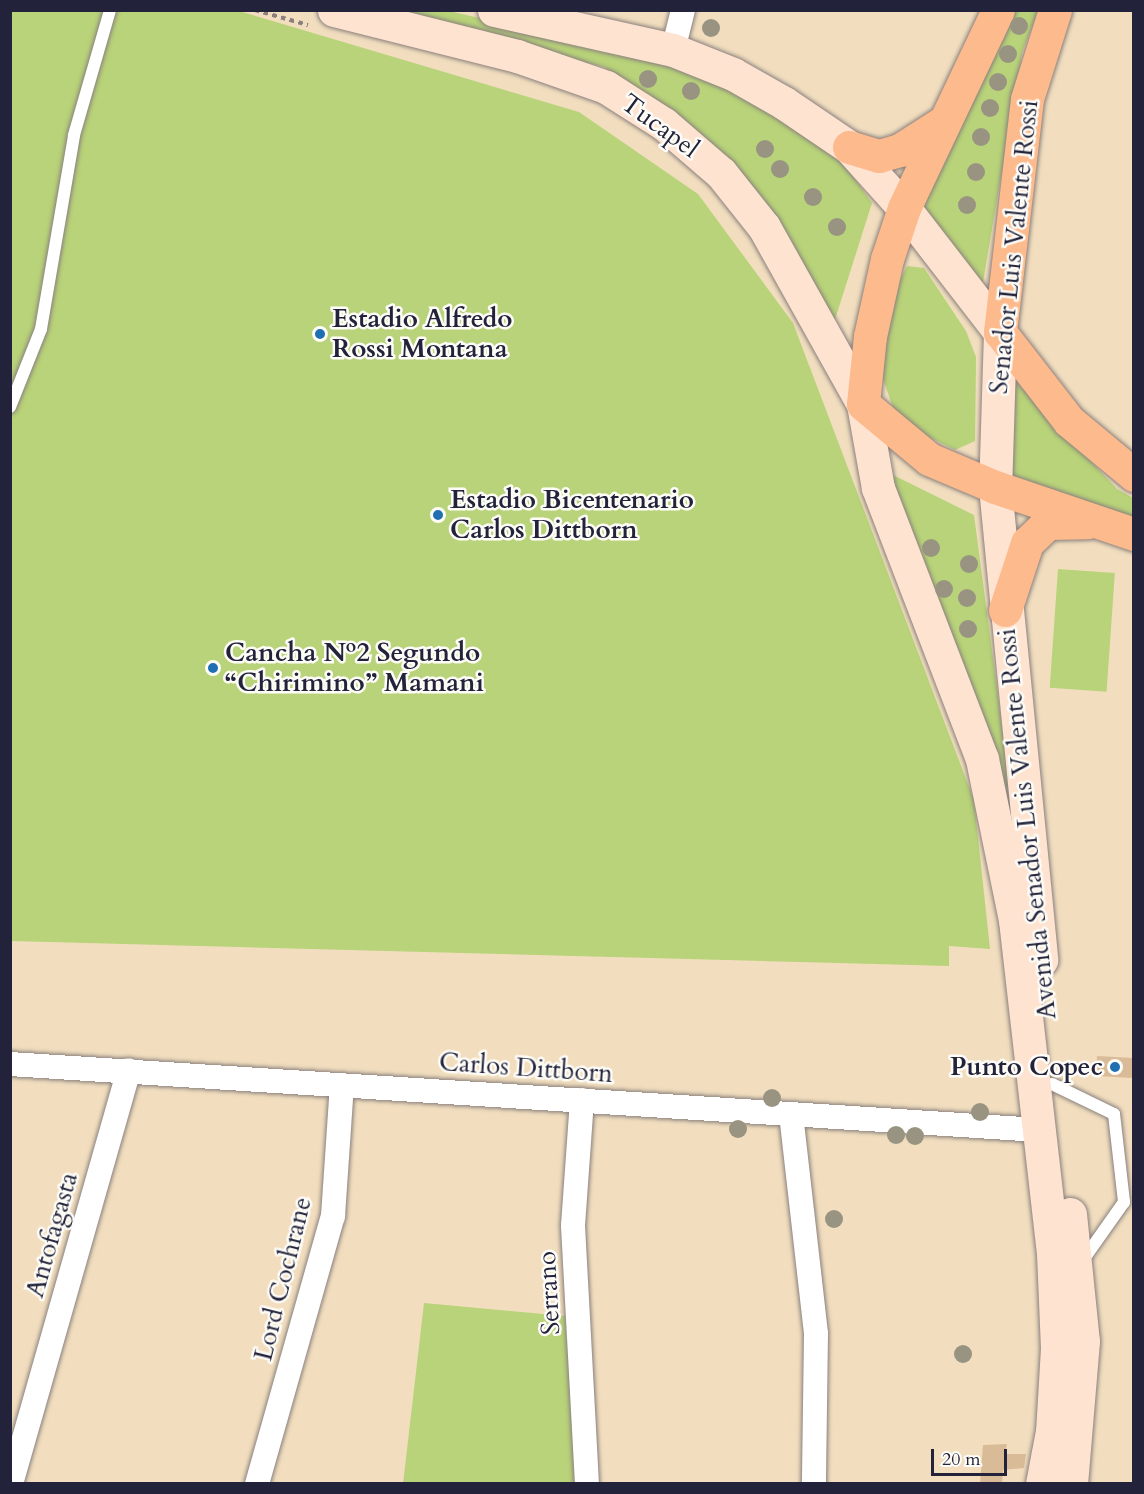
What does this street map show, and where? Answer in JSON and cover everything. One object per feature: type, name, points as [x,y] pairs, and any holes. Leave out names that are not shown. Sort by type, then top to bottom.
[{"type":"main road","points":[[494,10],[673,50],[733,74],[849,147],[879,156],[900,150],[944,122]]},
{"type":"main road","points":[[998,10],[904,208],[887,259],[870,336],[863,404],[929,459],[995,487],[1134,534]]},
{"type":"main road","name":"Senador Luis Valente Rossi","points":[[995,487],[1000,332],[1028,99],[1055,10]]},
{"type":"main road","name":"Tucapel","points":[[323,18],[517,56],[606,87],[664,124],[721,173],[764,227],[863,404]]},
{"type":"main road","points":[[849,147],[904,208],[1069,421],[1134,475]]},
{"type":"main road","name":"Avenida Senador Luis Valente Rossi","points":[[863,404],[878,488],[982,759],[1015,920],[1053,1253],[1057,1348],[1052,1431],[1042,1484]]},
{"type":"main road","name":"Avenida Senador Luis Valente Rossi","points":[[995,487],[1005,610],[1027,801],[1052,1084],[1078,1268],[1083,1341],[1071,1484]]},
{"type":"main road","points":[[1005,610],[1027,543],[1048,523],[1101,522]]},
{"type":"street","points":[[673,50],[683,10]]},
{"type":"street","name":"Carlos Dittborn","points":[[10,1064],[1038,1130]]},
{"type":"street","name":"Antofagasta","points":[[11,1484],[129,1071]]},
{"type":"street","name":"Lord Cochrane","points":[[257,1484],[333,1216],[342,1085]]},
{"type":"street","name":"Serrano","points":[[582,1100],[573,1226],[587,1484]]},
{"type":"street","points":[[791,1114],[816,1334],[814,1484]]},
{"type":"lane","points":[[10,407],[40,329],[74,135],[110,10]]},
{"type":"lane","points":[[1052,1084],[1114,1114],[1124,1202],[1078,1268]]},
{"type":"path","points":[[255,10],[323,18]]},
{"type":"green space","name":"Estadio Bicentenario Carlos Dittborn","points":[[11,11],[239,11],[579,112],[698,194],[793,323],[974,800],[990,949],[949,946],[949,966],[11,941]]},
{"type":"green space","points":[[381,11],[449,11],[623,52],[705,77],[764,105],[845,165],[872,203],[832,329],[773,217],[707,139],[604,67]]},
{"type":"green space","points":[[1009,11],[1038,11],[1022,53],[982,288],[921,217],[937,170]]},
{"type":"green space","points":[[907,266],[924,268],[966,331],[976,357],[975,441],[955,450],[919,432],[894,410],[878,365],[889,301]]},
{"type":"green space","points":[[1015,381],[1117,489],[1133,498],[1133,518],[1009,474]]},
{"type":"green space","points":[[891,474],[974,515],[1010,786],[1003,787],[961,658],[896,502]]},
{"type":"green space","points":[[1058,569],[1115,573],[1107,692],[1050,688]]},
{"type":"green space","points":[[424,1303],[565,1316],[577,1483],[403,1484]]},
{"type":"building","name":"Punto Copec","points":[[1097,1056],[1134,1058],[1133,1078],[1096,1076]]},
{"type":"building","points":[[1007,1444],[1005,1454],[1026,1454],[1024,1468],[1003,1470],[1002,1484],[980,1484],[983,1445]]},
{"type":"place","name":"Estadio Alfredo Rossi Montana","points":[[320,334]]},
{"type":"place","name":"Estadio Bicentenario Carlos Dittborn","points":[[438,515]]},
{"type":"place","name":"Cancha Nº2 Segundo “Chirimino” Mamani","points":[[213,668]]},
{"type":"place","name":"Punto Copec","points":[[1115,1067]]}]
